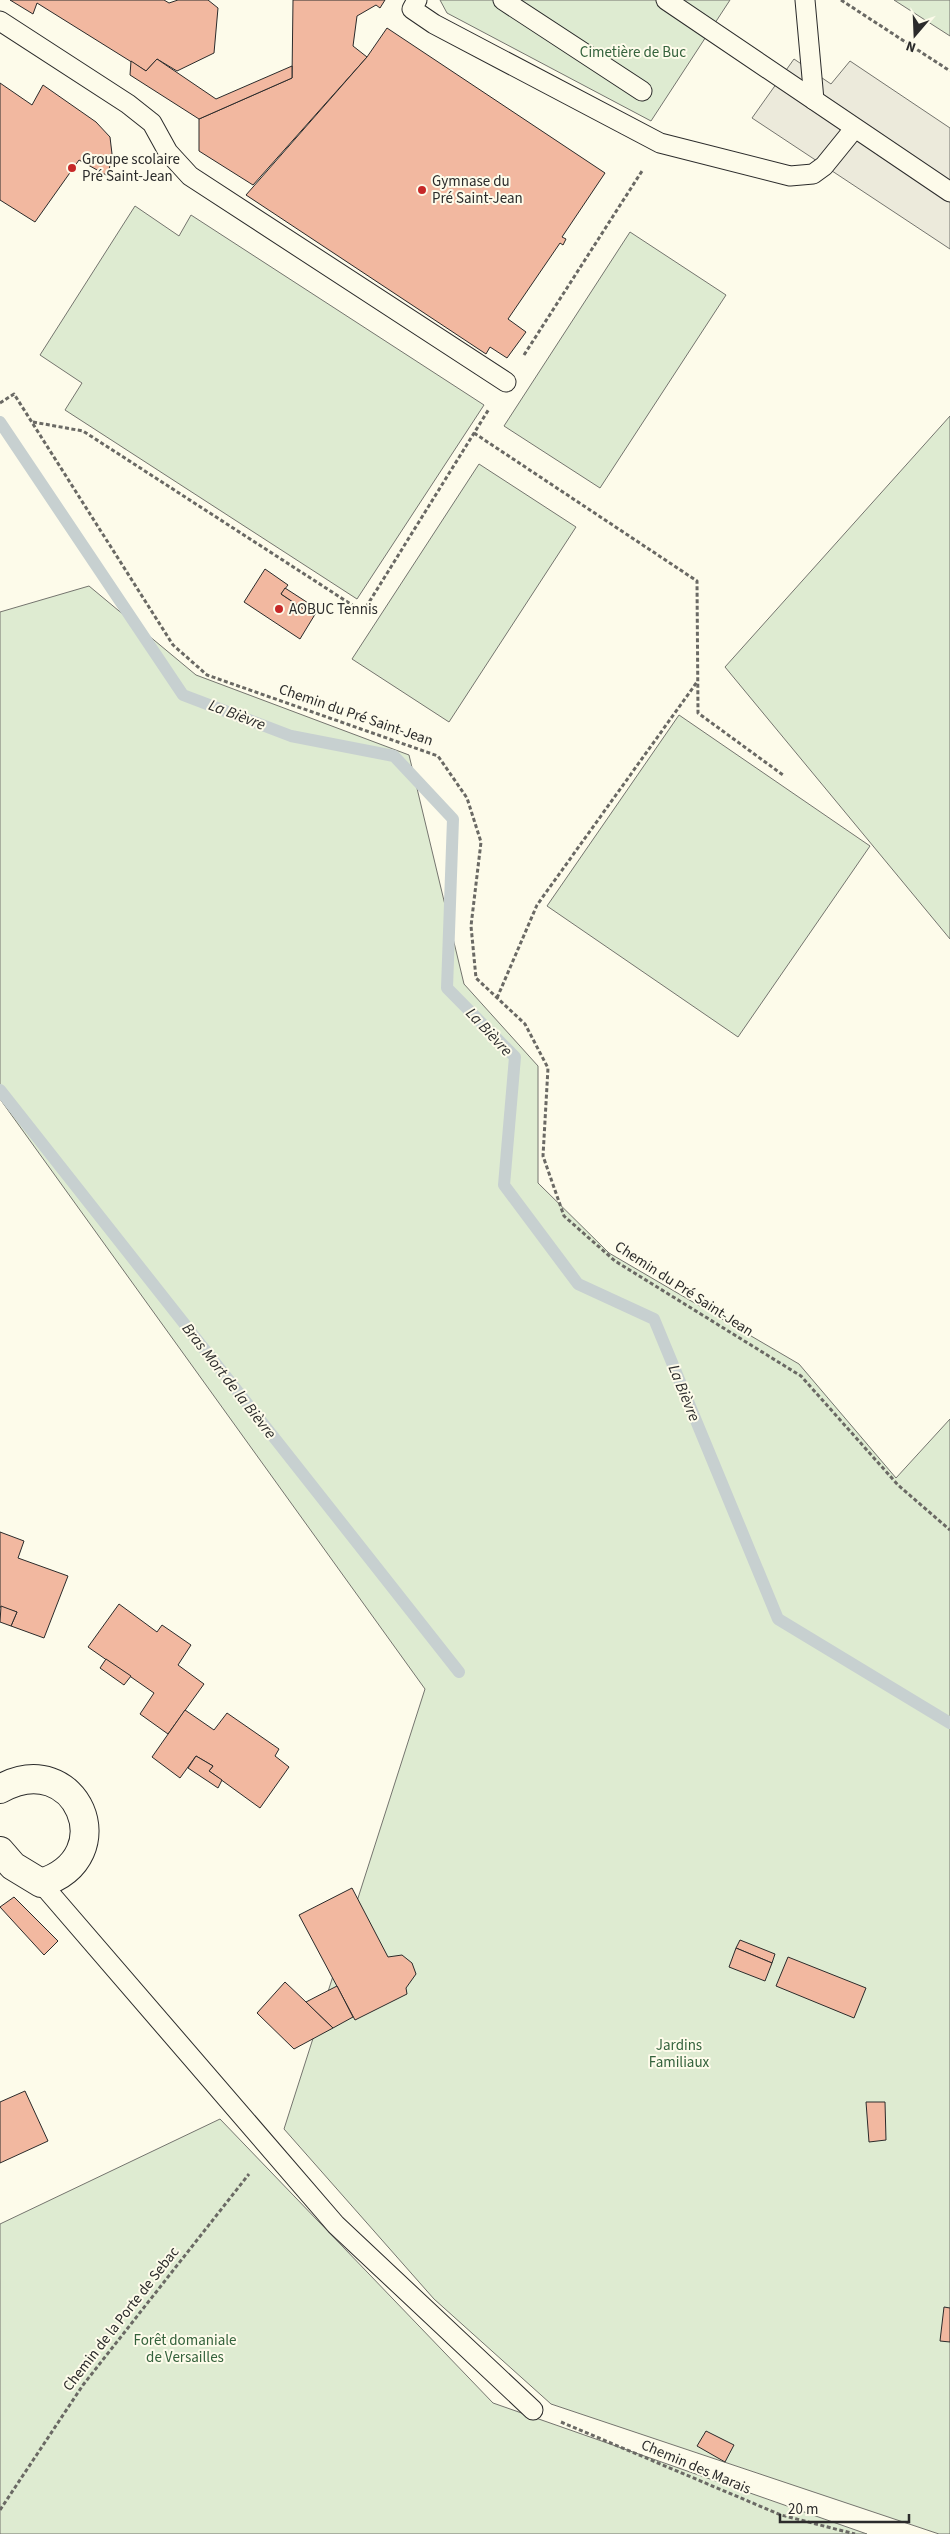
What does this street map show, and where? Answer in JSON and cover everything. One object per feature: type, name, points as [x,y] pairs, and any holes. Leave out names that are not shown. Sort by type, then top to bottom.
[{"type":"street","points":[[0,1789],[13,1782],[31,1778],[48,1781],[64,1788],[76,1801],[83,1817],[86,1834],[81,1852],[71,1866],[58,1878],[41,1883],[13,1866],[0,1851]]},
{"type":"lane","points":[[418,0],[412,9],[434,24],[660,143],[790,176],[813,174],[824,166],[854,129]]},
{"type":"lane","points":[[504,0],[642,91]]},
{"type":"lane","points":[[666,0],[854,129],[950,192]]},
{"type":"lane","points":[[805,0],[814,100]]},
{"type":"lane","points":[[0,21],[128,104],[152,123],[168,152],[190,176],[506,382]]},
{"type":"lane","points":[[41,1883],[336,2225],[533,2410]]},
{"type":"path","points":[[841,0],[950,70]]},
{"type":"path","points":[[32,422],[83,431],[363,612],[506,382],[660,143]]},
{"type":"path","name":"Chemin du Pré Saint-Jean","points":[[0,402],[14,394],[173,645],[207,675],[438,756],[467,798],[480,842],[471,926],[476,978],[525,1024],[548,1068],[543,1156],[564,1216],[615,1261],[801,1376],[898,1485],[950,1530]]},
{"type":"path","points":[[474,433],[697,581],[698,713],[782,775]]},
{"type":"path","points":[[497,998],[537,905],[697,682]]},
{"type":"path","name":"Chemin de la Porte de Sebac","points":[[0,2510],[83,2384],[269,2148]]},
{"type":"path","name":"Chemin des Marais","points":[[533,2410],[781,2515],[855,2534]]},
{"type":"green space","name":"Cimetière de Buc","points":[[440,0],[730,0],[651,121],[447,13]]},
{"type":"green space","points":[[894,0],[950,0],[950,36]]},
{"type":"green space","points":[[135,206],[179,236],[191,215],[484,405],[357,599],[65,410],[82,383],[40,355]]},
{"type":"green space","points":[[630,232],[726,295],[600,488],[504,426]]},
{"type":"green space","points":[[950,416],[950,939],[725,667]]},
{"type":"green space","points":[[479,464],[576,527],[449,722],[352,659]]},
{"type":"green space","name":"Jardins Familiaux","points":[[89,586],[196,675],[409,755],[464,984],[538,1066],[538,1183],[609,1253],[799,1364],[896,1478],[950,1419],[950,2534],[939,2534],[551,2404],[434,2299],[284,2129],[425,1689],[0,1099],[0,612]]},
{"type":"green space","points":[[679,715],[870,846],[738,1037],[547,906]]},
{"type":"green space","name":"Forêt domaniale de Versailles","points":[[220,2119],[493,2403],[867,2534],[0,2534],[0,2224]]},
{"type":"shaded area","points":[[794,59],[831,84],[850,61],[950,128],[950,249],[752,118]]},
{"type":"building","points":[[10,0],[164,0],[169,3],[178,0],[208,0],[218,8],[214,53],[177,71],[157,59],[146,71],[37,3],[33,14]]},
{"type":"building","points":[[293,0],[385,0],[380,8],[376,5],[357,16],[353,46],[367,57],[253,185],[199,151],[199,119],[292,78]]},
{"type":"building","name":"Gymnase du Pré Saint-Jean","points":[[387,28],[605,173],[562,237],[566,239],[563,245],[560,243],[508,319],[526,332],[507,358],[490,347],[486,354],[246,195],[367,57]]},
{"type":"building","points":[[157,59],[216,99],[292,66],[292,78],[199,119],[130,75],[131,61],[146,71]]},
{"type":"building","points":[[0,83],[32,105],[43,85],[96,122],[110,137],[112,154],[108,176],[79,160],[35,222],[0,200]]},
{"type":"building","name":"AOBUC Tennis","points":[[265,569],[288,585],[281,594],[314,616],[300,639],[244,602]]},
{"type":"building","points":[[285,588],[319,610],[314,616],[281,594]]},
{"type":"building","points":[[0,1532],[24,1541],[18,1558],[68,1576],[44,1638],[11,1626],[17,1612],[0,1607]]},
{"type":"building","points":[[119,1604],[157,1632],[162,1625],[191,1645],[178,1665],[204,1684],[168,1734],[140,1714],[154,1693],[88,1647]]},
{"type":"building","points":[[1,1606],[17,1612],[11,1626],[0,1622]]},
{"type":"building","points":[[106,1659],[131,1676],[124,1685],[100,1668]]},
{"type":"building","points":[[185,1710],[214,1730],[227,1713],[279,1749],[275,1756],[289,1767],[260,1808],[209,1771],[213,1766],[196,1756],[180,1778],[152,1757]]},
{"type":"building","points":[[196,1756],[213,1766],[209,1771],[222,1780],[218,1788],[188,1768]]},
{"type":"building","points":[[352,1888],[388,1957],[402,1955],[412,1963],[416,1974],[406,1988],[407,1994],[355,2020],[299,1915]]},
{"type":"building","points":[[14,1897],[58,1941],[44,1955],[0,1907]]},
{"type":"building","points":[[740,1940],[775,1954],[772,1963],[736,1948]]},
{"type":"building","points":[[736,1948],[772,1963],[765,1981],[729,1967]]},
{"type":"building","points":[[788,1957],[866,1988],[854,2018],[776,1986]]},
{"type":"building","points":[[285,1982],[333,2028],[294,2049],[257,2013]]},
{"type":"building","points":[[337,1986],[353,2017],[333,2028],[306,2002]]},
{"type":"building","points":[[25,2091],[48,2141],[0,2163],[0,2102]]},
{"type":"building","points":[[866,2102],[885,2102],[886,2140],[869,2142]]},
{"type":"building","points":[[944,2307],[950,2308],[950,2342],[940,2341]]},
{"type":"building","points":[[706,2431],[734,2445],[725,2462],[697,2446]]},
{"type":"waterway","name":"La Bièvre","points":[[0,422],[183,695],[291,736],[394,756],[453,819],[447,988],[515,1057],[504,1185],[578,1284],[654,1319],[778,1619],[950,1723]]},
{"type":"waterway","name":"Bras Mort de la Bièvre","points":[[0,1090],[459,1672]]},
{"type":"place","name":"Groupe scolaire Pré Saint-Jean","points":[[72,168]]},
{"type":"place","name":"Gymnase du Pré Saint-Jean","points":[[422,190]]},
{"type":"place","name":"AOBUC Tennis","points":[[279,609]]}]
